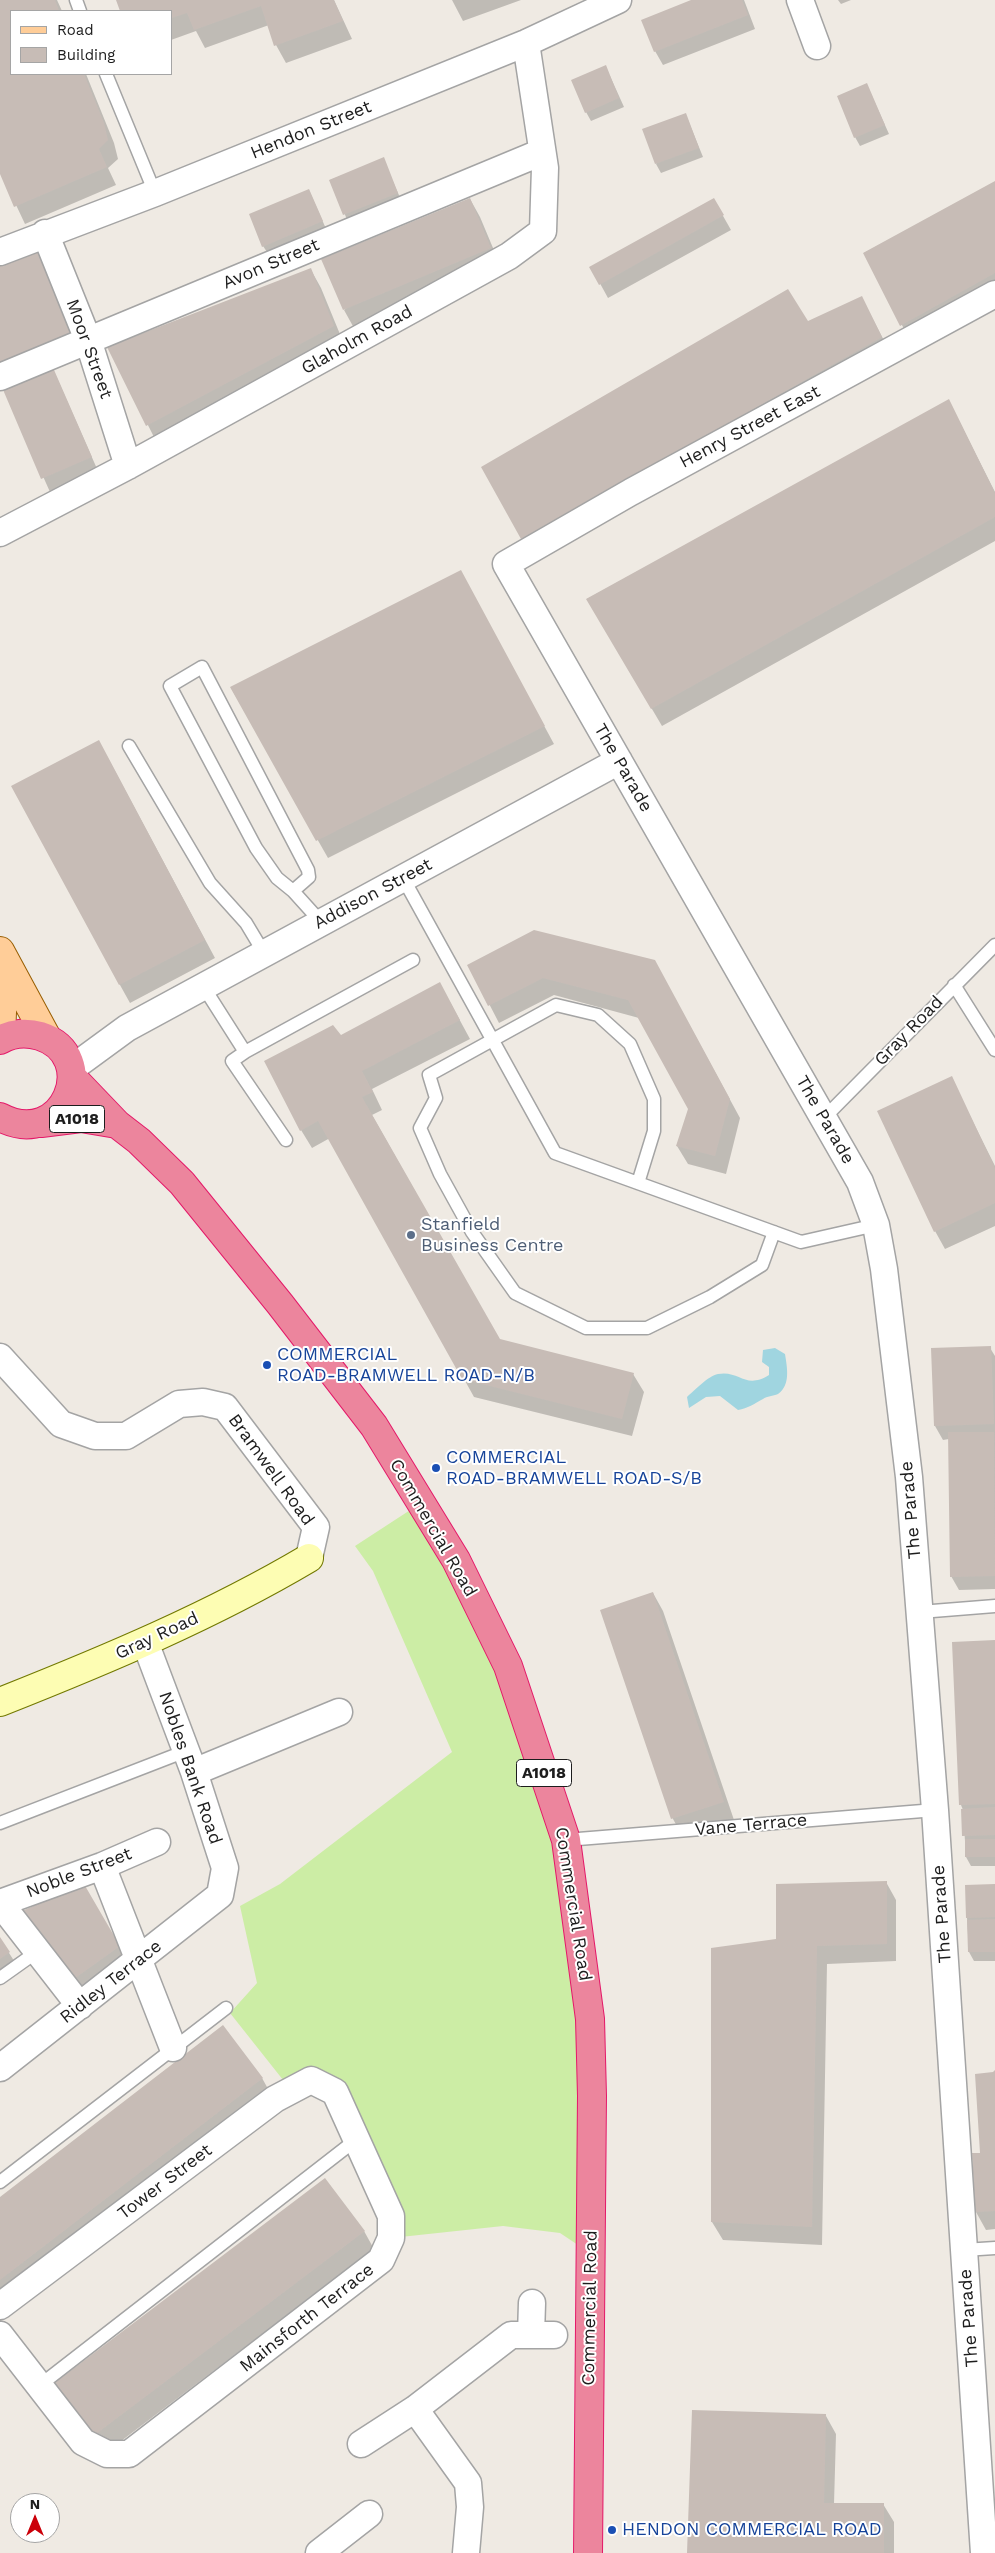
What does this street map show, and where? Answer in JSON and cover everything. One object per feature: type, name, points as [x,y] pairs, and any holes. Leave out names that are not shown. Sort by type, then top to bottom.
[{"type":"highway","points":[[1,1039],[18,1034],[33,1034],[51,1041]]},
{"type":"highway","name":"Commercial Road","points":[[51,1041],[64,1052],[72,1073],[117,1124],[139,1141],[182,1183],[280,1304],[374,1426],[456,1560],[508,1666],[566,1840],[590,2019],[592,2106],[588,2553]]},
{"type":"highway","points":[[37,1124],[51,1118],[63,1107],[70,1093],[72,1073]]},
{"type":"highway","name":"Commercial Road","points":[[0,1117],[24,1125],[81,1118],[117,1124]]},
{"type":"main road","points":[[1,1039],[2,955]]},
{"type":"main road","points":[[2,955],[51,1041]]},
{"type":"street","name":"Hendon Street","points":[[0,252],[45,233],[155,193],[526,43],[618,0]]},
{"type":"street","points":[[800,0],[817,46]]},
{"type":"street","name":"Glaholm Road","points":[[0,533],[128,466],[510,256],[543,231],[545,168],[526,43]]},
{"type":"street","name":"Avon Street","points":[[0,376],[542,152]]},
{"type":"street","name":"Moor Street","points":[[45,233],[88,340],[128,466]]},
{"type":"street","name":"Henry Street East","points":[[506,564],[631,492],[995,294]]},
{"type":"street","name":"The Parade","points":[[506,564],[860,1182],[876,1225],[884,1269],[909,1477],[920,1612],[935,1810],[984,2553]]},
{"type":"street","name":"Addison Street","points":[[126,1028],[619,761]]},
{"type":"street","points":[[51,1041],[87,1043],[126,1028]]},
{"type":"street","points":[[72,1073],[126,1028]]},
{"type":"street","name":"Bramwell Road","points":[[0,1357],[61,1424],[95,1436],[126,1436],[179,1404],[203,1402],[225,1407],[316,1527],[309,1558]]},
{"type":"street","name":"Gray Road","points":[[0,1702],[145,1642],[268,1582],[309,1558]]},
{"type":"street","name":"Nobles Bank Road","points":[[145,1642],[190,1761],[225,1868],[220,1895]]},
{"type":"street","points":[[190,1761],[339,1712]]},
{"type":"street","name":"Noble Street","points":[[0,1903],[102,1866],[158,1842]]},
{"type":"street","points":[[102,1866],[173,2048]]},
{"type":"street","name":"Ridley Terrace","points":[[0,2068],[220,1895]]},
{"type":"street","points":[[0,1903],[80,2006]]},
{"type":"street","name":"Tower Street","points":[[0,2306],[275,2099],[311,2080],[335,2092]]},
{"type":"street","name":"Mainsforth Terrace","points":[[39,2386],[83,2442],[107,2454],[128,2454],[381,2260],[391,2238],[391,2216],[335,2092]]},
{"type":"street","points":[[361,2444],[416,2409],[511,2335],[542,2335],[532,2303]]},
{"type":"street","points":[[0,2335],[39,2386]]},
{"type":"street","points":[[416,2409],[468,2483],[470,2507],[466,2553]]},
{"type":"street","points":[[319,2553],[369,2514]]},
{"type":"lane","points":[[106,75],[155,193]]},
{"type":"lane","points":[[293,891],[309,877],[308,870],[202,668],[170,686],[256,848],[277,878],[293,891],[321,922]]},
{"type":"lane","points":[[129,746],[210,883],[246,923],[264,953]]},
{"type":"lane","points":[[403,878],[555,1153],[801,1242],[876,1225]]},
{"type":"lane","name":"Gray Road","points":[[824,1118],[995,945]]},
{"type":"lane","points":[[286,1140],[232,1062],[245,1052],[414,960]]},
{"type":"lane","points":[[954,985],[995,1050]]},
{"type":"lane","points":[[203,986],[245,1052]]},
{"type":"lane","points":[[638,1183],[654,1131],[654,1099],[630,1044],[598,1015],[556,1005],[429,1075],[436,1098],[420,1128],[440,1174],[472,1232],[515,1293],[586,1328],[647,1328],[710,1297],[762,1266],[774,1232]]},
{"type":"lane","points":[[920,1612],[995,1606]]},
{"type":"lane","points":[[0,1823],[190,1761]]},
{"type":"lane","name":"Vane Terrace","points":[[566,1840],[935,1810]]},
{"type":"lane","points":[[0,1978],[38,1951]]},
{"type":"lane","points":[[0,2182],[226,2008]]},
{"type":"lane","points":[[39,2386],[357,2139]]},
{"type":"lane","points":[[964,2250],[995,2248]]},
{"type":"green space","points":[[421,1503],[456,1560],[566,1840],[590,2253],[560,2233],[503,2226],[391,2238],[335,2092],[291,2090],[230,2013],[257,1983],[240,1906],[280,1884],[452,1752],[373,1571],[355,1546]]},
{"type":"water","points":[[775,1348],[785,1354],[787,1370],[785,1386],[778,1394],[766,1397],[738,1410],[720,1396],[706,1397],[689,1408],[687,1397],[714,1375],[726,1374],[754,1381],[769,1375],[769,1367],[762,1362],[763,1350]]},
{"type":"building","points":[[0,0],[55,0],[59,10],[10,10],[10,75],[84,75],[104,123],[108,140],[99,149],[107,167],[14,207],[0,174]]},
{"type":"building","points":[[116,0],[334,0],[343,21],[274,46],[261,6],[194,30],[187,13],[172,18],[172,10],[120,10]]},
{"type":"building","points":[[691,0],[742,0],[748,15],[654,52],[641,20]]},
{"type":"building","points":[[606,65],[619,98],[585,113],[571,80]]},
{"type":"building","points":[[867,83],[885,125],[854,138],[837,96]]},
{"type":"building","points":[[686,113],[699,148],[655,164],[642,129]]},
{"type":"building","points":[[384,157],[398,193],[343,215],[329,180]]},
{"type":"building","points":[[995,181],[995,273],[900,326],[863,253]]},
{"type":"building","points":[[309,189],[323,221],[262,247],[249,214]]},
{"type":"building","points":[[470,198],[491,248],[343,310],[321,259]]},
{"type":"building","points":[[714,198],[724,215],[599,285],[589,267]]},
{"type":"building","points":[[40,248],[76,338],[0,369],[0,264]]},
{"type":"building","points":[[311,268],[334,326],[146,426],[107,347]]},
{"type":"building","points":[[788,289],[808,321],[862,296],[882,337],[521,539],[481,467]]},
{"type":"building","points":[[51,363],[92,457],[41,479],[1,385]]},
{"type":"building","points":[[949,399],[995,493],[995,517],[651,709],[586,599]]},
{"type":"building","points":[[461,570],[545,726],[316,841],[230,687]]},
{"type":"building","points":[[99,740],[205,940],[119,985],[11,786]]},
{"type":"building","points":[[534,930],[655,960],[730,1099],[715,1156],[676,1146],[688,1109],[628,1000],[543,978],[488,1006],[467,965]]},
{"type":"building","name":"Stanfield Business Centre","points":[[440,982],[460,1020],[362,1071],[373,1092],[362,1097],[500,1339],[634,1373],[622,1419],[462,1379],[318,1121],[300,1131],[264,1061],[333,1025],[341,1035]]},
{"type":"building","points":[[952,1076],[995,1168],[995,1203],[934,1232],[877,1111]]},
{"type":"building","points":[[991,1346],[994,1424],[934,1426],[931,1348]]},
{"type":"building","points":[[948,1432],[994,1432],[995,1576],[950,1577]]},
{"type":"building","points":[[653,1592],[724,1802],[671,1819],[600,1610]]},
{"type":"building","points":[[995,1640],[995,1804],[959,1805],[952,1642]]},
{"type":"building","points":[[995,1807],[995,1835],[962,1836],[961,1809]]},
{"type":"building","points":[[965,1839],[995,1839],[995,1857],[965,1857]]},
{"type":"building","points":[[887,1881],[887,1944],[817,1946],[812,2227],[711,2222],[711,1948],[776,1939],[776,1884]]},
{"type":"building","points":[[84,1884],[120,1946],[74,1979],[22,1911]]},
{"type":"building","points":[[995,1884],[995,1917],[966,1918],[965,1885]]},
{"type":"building","points":[[995,1919],[995,1952],[968,1952],[967,1920]]},
{"type":"building","points":[[0,1937],[10,1952],[0,1959]]},
{"type":"building","points":[[223,2025],[263,2078],[0,2280],[0,2197]]},
{"type":"building","points":[[995,2070],[995,2211],[975,2212],[972,2153],[980,2153],[975,2074],[993,2072]]},
{"type":"building","points":[[325,2178],[365,2231],[92,2437],[53,2384]]},
{"type":"building","points":[[692,2410],[826,2414],[824,2503],[884,2503],[884,2553],[687,2553]]},
{"type":"place","name":"Stanfield Business Centre","points":[[411,1235]]},
{"type":"place","name":"COMMERCIAL ROAD-BRAMWELL ROAD-N/B","points":[[267,1365]]},
{"type":"place","name":"COMMERCIAL ROAD-BRAMWELL ROAD-S/B","points":[[436,1468]]},
{"type":"place","name":"HENDON COMMERCIAL ROAD","points":[[612,2530]]}]
